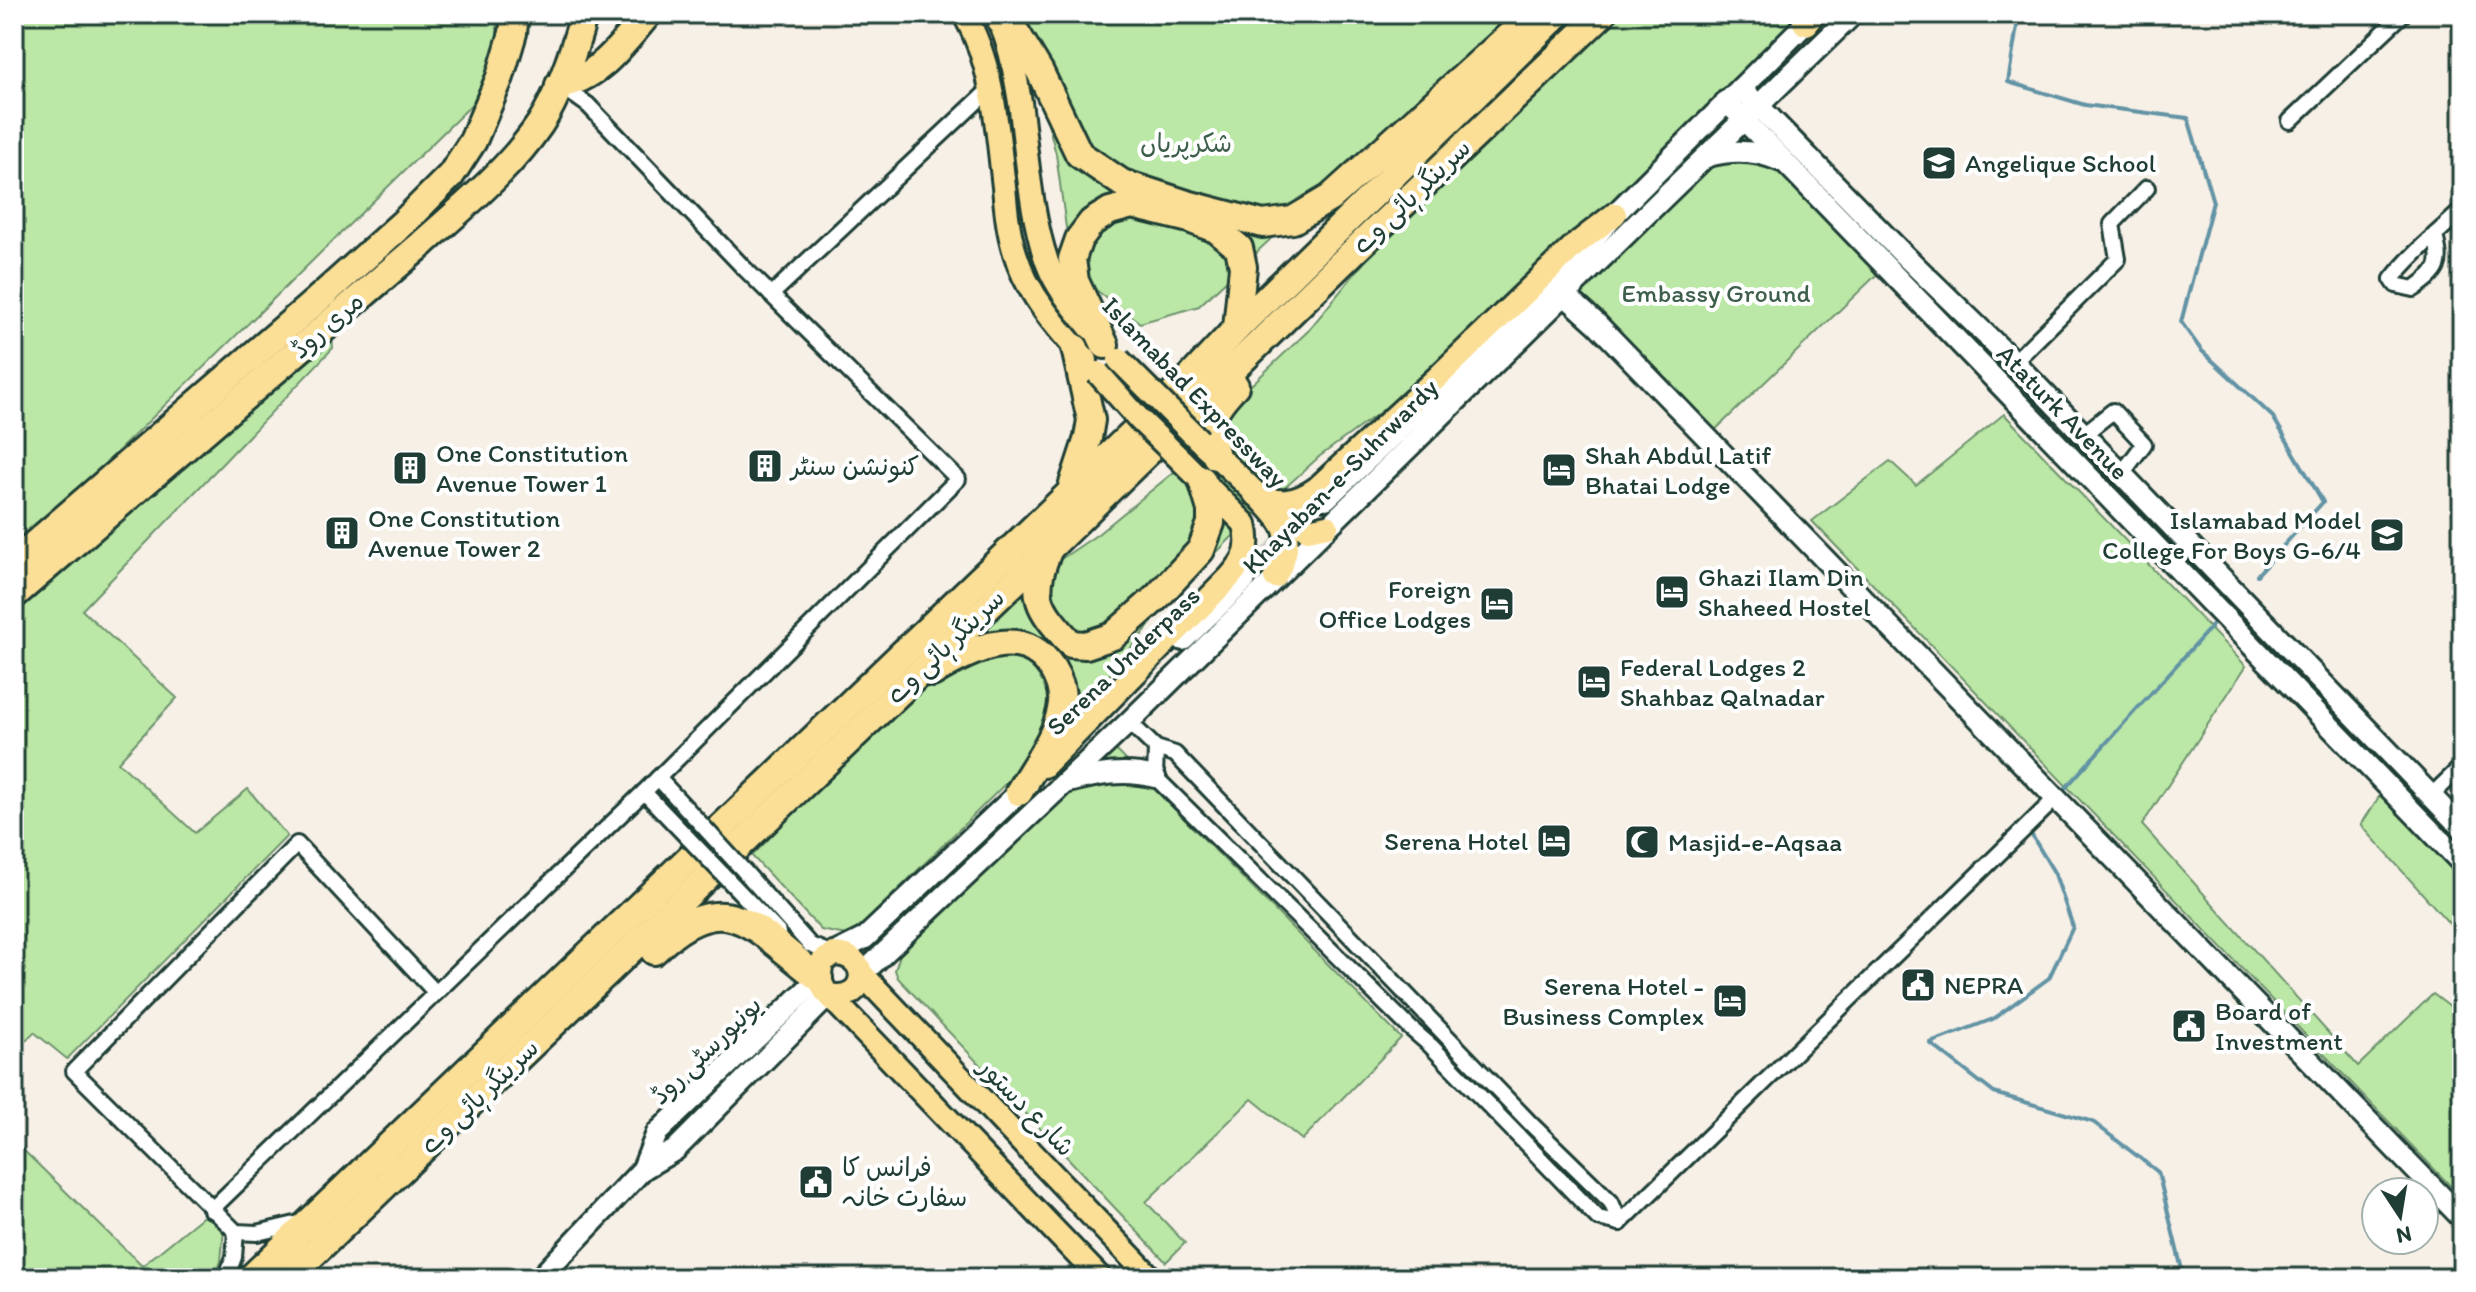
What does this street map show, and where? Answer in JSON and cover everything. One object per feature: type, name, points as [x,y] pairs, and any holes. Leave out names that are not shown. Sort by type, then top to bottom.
[{"type":"highway","name":"مری روڈ","points":[[14,595],[326,309],[451,175],[473,141],[500,77],[513,33],[515,14]]},
{"type":"highway","name":"مری روڈ","points":[[14,562],[326,309],[474,197],[518,153],[541,121],[576,44],[584,14]]},
{"type":"highway","points":[[559,85],[589,76],[618,50],[648,14]]},
{"type":"highway","points":[[998,14],[1017,34],[1040,72],[1079,154],[1122,183],[1263,224],[1293,220],[1330,198],[1509,36],[1555,17]]},
{"type":"highway","name":"سرینگر ہائی وے","points":[[288,1278],[1602,14]]},
{"type":"highway","name":"سرینگر ہائی وے","points":[[251,1278],[1189,379],[1237,328],[1555,17]]},
{"type":"highway","points":[[1112,352],[1075,281],[1072,259],[1079,239],[1092,222],[1110,211],[1132,205],[1216,229],[1239,248],[1243,267],[1237,328]]},
{"type":"highway","points":[[1208,448],[1210,425],[1216,408],[1326,296],[1353,252]]},
{"type":"highway","points":[[1069,494],[1081,463],[1091,420],[1075,348]]},
{"type":"highway","points":[[1049,548],[1038,574],[1037,594],[1045,613],[1071,644],[1086,645],[1105,640],[1157,597],[1201,550],[1211,523],[1208,496],[1202,480]]},
{"type":"highway","points":[[886,703],[978,647],[998,644],[1028,647],[1044,656],[1058,678],[1062,703],[1055,729],[1027,784]]},
{"type":"highway","points":[[523,1054],[561,1034],[588,1015],[662,943],[683,925],[701,918],[717,916],[745,922],[825,974]]},
{"type":"main road","name":"Islamabad Expressway","points":[[964,14],[975,32],[985,60],[1014,253],[1031,289],[1075,348],[1140,420],[1245,524],[1248,537],[1246,557],[1237,579]]},
{"type":"main road","name":"Islamabad Expressway","points":[[998,14],[1016,80],[1037,224],[1047,263],[1072,305],[1112,352],[1276,514],[1285,530],[1286,552],[1275,577]]},
{"type":"main road","points":[[1255,494],[1281,503],[1301,499],[1316,489],[1574,246],[1615,214]]},
{"type":"main road","points":[[1301,499],[1298,515],[1304,527],[1308,530],[1327,526]]},
{"type":"main road","name":"Khayaban-e-Suhrwardy","points":[[1027,784],[1054,753],[1237,579]]},
{"type":"main road","points":[[848,955],[862,974],[860,983],[848,995],[837,997],[825,974],[848,955]]},
{"type":"main road","points":[[825,974],[1100,1278]]},
{"type":"main road","name":"شارع دستور","points":[[862,974],[1151,1278]]},
{"type":"street","name":"Khayaban-e-Suhrwardy","points":[[862,974],[1129,722],[1853,14]]},
{"type":"street","points":[[2290,121],[2403,14]]},
{"type":"street","points":[[1326,499],[1574,262],[1615,214],[1810,17]]},
{"type":"street","points":[[211,1210],[644,792],[958,479],[771,295],[588,105],[559,85]]},
{"type":"street","points":[[771,295],[990,89]]},
{"type":"street","name":"Ataturk Avenue","points":[[1733,94],[2014,362],[2462,828]]},
{"type":"street","name":"Ataturk Avenue","points":[[1751,112],[1785,163],[2462,863]]},
{"type":"street","points":[[1707,156],[1738,150],[1770,156],[1785,163]]},
{"type":"street","points":[[2014,362],[2118,259],[2112,224],[2147,188]]},
{"type":"street","points":[[2435,236],[2440,256],[2435,271],[2414,289],[2396,285],[2392,279],[2435,236],[2462,210]]},
{"type":"street","points":[[1565,295],[1605,332],[2462,1218]]},
{"type":"street","points":[[2084,434],[2113,411],[2144,444],[2121,475]]},
{"type":"street","points":[[1129,722],[1156,748],[1175,754],[1531,1124],[1611,1202],[1620,1223]]},
{"type":"street","points":[[1155,777],[1156,748]]},
{"type":"street","points":[[2378,776],[2394,758]]},
{"type":"street","points":[[2431,796],[2462,766]]},
{"type":"street","points":[[1063,784],[1114,773],[1141,773],[1155,777],[1431,1046],[1598,1218],[1620,1223]]},
{"type":"street","points":[[658,778],[810,945],[825,974]]},
{"type":"street","name":"Khayaban-e-Suhrwardy","points":[[825,974],[1027,784]]},
{"type":"street","points":[[644,792],[803,958],[825,974]]},
{"type":"street","points":[[1620,1223],[2055,799]]},
{"type":"street","points":[[309,1221],[257,1233],[236,1232],[74,1071],[297,844],[436,993]]},
{"type":"street","points":[[890,914],[908,931]]},
{"type":"street","name":"یونیورسٹی روڈ","points":[[540,1278],[643,1169],[657,1133],[825,974]]},
{"type":"street","points":[[1410,1028],[1426,1014]]},
{"type":"street","points":[[1431,1046],[1445,1032]]},
{"type":"street","points":[[226,1278],[234,1257],[236,1232]]},
{"type":"green space","points":[[14,14],[496,14],[500,77],[14,553]]},
{"type":"green space","name":"شکرپریاں","points":[[1020,14],[1511,14],[1199,306],[1140,323],[1072,272],[1056,154]]},
{"type":"green space","points":[[1618,14],[1808,14],[1636,182],[1394,402],[1320,456],[1245,524],[1175,594],[1082,708],[851,936],[821,930],[752,856],[827,779],[1042,572],[1098,534],[1196,454],[1227,408],[1308,331],[1388,233]]},
{"type":"green space","name":"Embassy Ground","points":[[1757,119],[1895,257],[1711,434],[1575,291]]},
{"type":"green space","points":[[332,334],[333,348],[82,610],[177,698],[118,762],[195,833],[248,789],[287,836],[67,1059],[34,1032],[14,1052],[14,602]]},
{"type":"green space","points":[[2004,414],[2246,666],[2142,825],[2358,1066],[2433,994],[2462,1016],[2462,1198],[1812,521],[1890,461],[1916,485]]},
{"type":"green space","points":[[1114,748],[1401,1038],[1302,1140],[1252,1099],[1146,1202],[1185,1243],[1166,1262],[898,978],[895,970],[900,955]]},
{"type":"green space","points":[[2380,795],[2462,880],[2462,938],[2361,825]]},
{"type":"green space","points":[[14,1141],[142,1266],[211,1210],[224,1228],[221,1261],[215,1278],[14,1278]]},
{"type":"waterway","points":[[2019,14],[2008,82],[2085,105],[2188,118],[2213,202],[2181,322],[2201,350],[2273,417],[2323,502],[2257,575]]},
{"type":"waterway","points":[[2061,793],[2219,618]]},
{"type":"waterway","points":[[2028,829],[2055,874],[2073,927],[2049,978],[1993,1019],[1930,1043],[1994,1093],[2093,1122],[2158,1172],[2184,1278]]},
{"type":"tunnel","points":[[1245,580],[1326,499]]},
{"type":"place","name":"Angelique School","points":[[1939,163]]},
{"type":"place","name":"کنونشن سنٹر","points":[[765,466]]},
{"type":"place","name":"One Constitution Avenue Tower 1","points":[[410,468]]},
{"type":"place","name":"Shah Abdul Latif Bhatai Lodge","points":[[1559,470]]},
{"type":"place","name":"One Constitution Avenue Tower 2","points":[[342,533]]},
{"type":"place","name":"Islamabad Model College For Boys G-6/4","points":[[2387,535]]},
{"type":"place","name":"Ghazi Ilam Din Shaheed Hostel","points":[[1672,592]]},
{"type":"place","name":"Foreign Office Lodges","points":[[1497,604]]},
{"type":"place","name":"Federal Lodges 2 Shahbaz Qalnadar","points":[[1594,682]]},
{"type":"place","name":"Serena Hotel","points":[[1554,841]]},
{"type":"place","name":"Masjid-e-Aqsaa","points":[[1642,842]]},
{"type":"place","name":"NEPRA","points":[[1918,985]]},
{"type":"place","name":"Serena Hotel - Business Complex","points":[[1730,1001]]},
{"type":"place","name":"Board of Investment","points":[[2189,1026]]},
{"type":"place","name":"فرانس کا سفارت خانہ","points":[[816,1182]]}]
